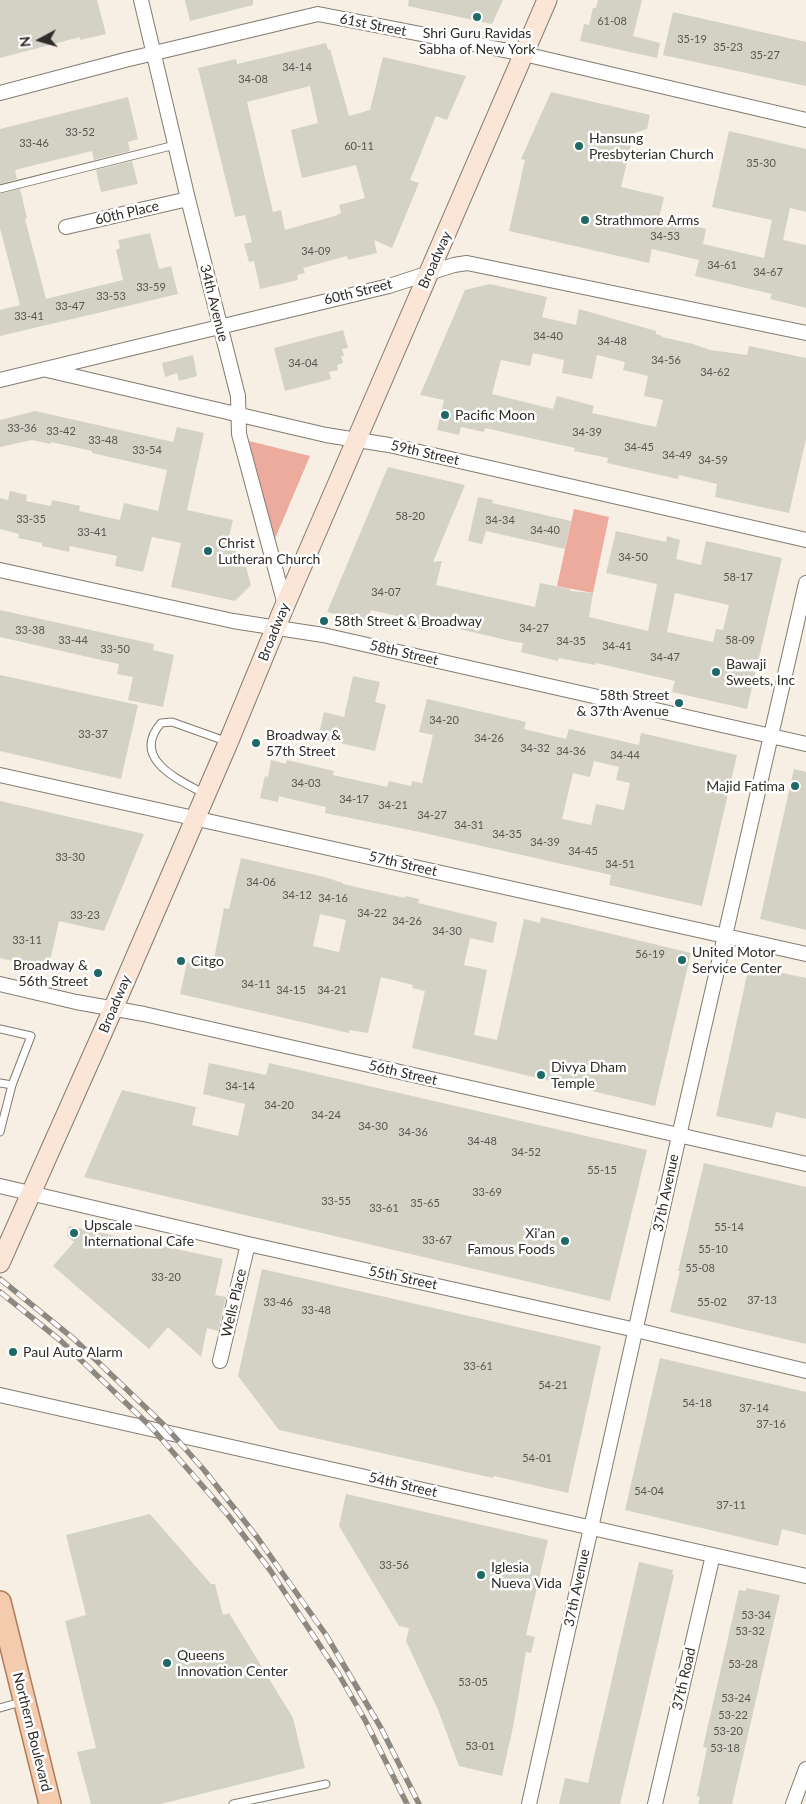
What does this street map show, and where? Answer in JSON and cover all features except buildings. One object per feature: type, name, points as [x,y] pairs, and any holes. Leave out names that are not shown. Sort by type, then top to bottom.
[{"type":"main road","name":"Broadway","points":[[0,1263],[113,1009],[228,743],[285,605],[548,0]]},
{"type":"main road","name":"Northern Boulevard","points":[[0,1602],[50,1804]]},
{"type":"street","name":"34th Avenue","points":[[142,0],[188,199],[238,396],[239,434],[285,605]]},
{"type":"street","name":"61st Street","points":[[0,93],[318,14],[524,54],[806,120]]},
{"type":"street","name":"60th Place","points":[[66,227],[188,199]]},
{"type":"street","name":"60th Street","points":[[0,380],[389,286],[430,272],[467,263],[806,333]]},
{"type":"street","name":"59th Street","points":[[44,369],[326,435],[389,445],[806,540]]},
{"type":"street","name":"58th Street","points":[[0,570],[233,621],[322,635],[806,744]]},
{"type":"street","name":"37th Avenue","points":[[529,1804],[590,1527],[806,583]]},
{"type":"street","name":"57th Street","points":[[0,775],[806,954]]},
{"type":"street","name":"56th Street","points":[[0,984],[74,1002],[144,1014],[806,1164]]},
{"type":"street","name":"55th Street","points":[[0,1186],[248,1244],[636,1330],[806,1372]]},
{"type":"street","name":"Wells Place","points":[[220,1361],[248,1244]]},
{"type":"street","name":"54th Street","points":[[0,1395],[806,1576]]},
{"type":"street","name":"37th Road","points":[[655,1804],[713,1555]]},
{"type":"street","points":[[793,1804],[806,1769]]},
{"type":"lane","points":[[0,189],[175,145]]},
{"type":"lane","points":[[206,794],[178,780],[157,763],[151,747],[156,729],[160,724],[172,722],[228,743]]},
{"type":"lane","points":[[0,1028],[31,1036],[12,1085],[0,1132]]},
{"type":"lane","points":[[0,1082],[12,1085]]},
{"type":"lane","points":[[0,1708],[24,1702]]},
{"type":"lane","points":[[233,1804],[326,1784]]},
{"type":"shaded area","points":[[249,441],[310,456],[274,541]]},
{"type":"shaded area","points":[[574,509],[609,517],[593,593],[557,586]]},
{"type":"railway","points":[[0,1279],[74,1339],[166,1427],[204,1470],[257,1537],[326,1635],[381,1728],[419,1804]]},
{"type":"railway","points":[[0,1292],[61,1341],[150,1426],[228,1515],[270,1570],[338,1673],[365,1720],[407,1804]]},
{"type":"place","name":"Shri Guru Ravidas Sabha of New York","points":[[477,17]]},
{"type":"place","name":"Hansung Presbyterian Church","points":[[579,146]]},
{"type":"place","name":"Strathmore Arms","points":[[585,220]]},
{"type":"place","name":"Pacific Moon","points":[[445,415]]},
{"type":"place","name":"Christ Lutheran Church","points":[[208,551]]},
{"type":"place","name":"58th Street & Broadway","points":[[324,621]]},
{"type":"place","name":"Bawaji Sweets, Inc","points":[[716,672]]},
{"type":"place","name":"58th Street & 37th Avenue","points":[[679,703]]},
{"type":"place","name":"Broadway & 57th Street","points":[[256,743]]},
{"type":"place","name":"Majid Fatima","points":[[795,786]]},
{"type":"place","name":"United Motor Service Center","points":[[682,960]]},
{"type":"place","name":"Citgo","points":[[181,961]]},
{"type":"place","name":"Broadway & 56th Street","points":[[98,973]]},
{"type":"place","name":"Divya Dham Temple","points":[[541,1075]]},
{"type":"place","name":"Upscale International Cafe","points":[[74,1233]]},
{"type":"place","name":"Xi'an Famous Foods","points":[[565,1241]]},
{"type":"place","name":"Paul Auto Alarm","points":[[13,1352]]},
{"type":"place","name":"Iglesia Nueva Vida","points":[[481,1575]]},
{"type":"place","name":"Queens Innovation Center","points":[[167,1663]]}]
